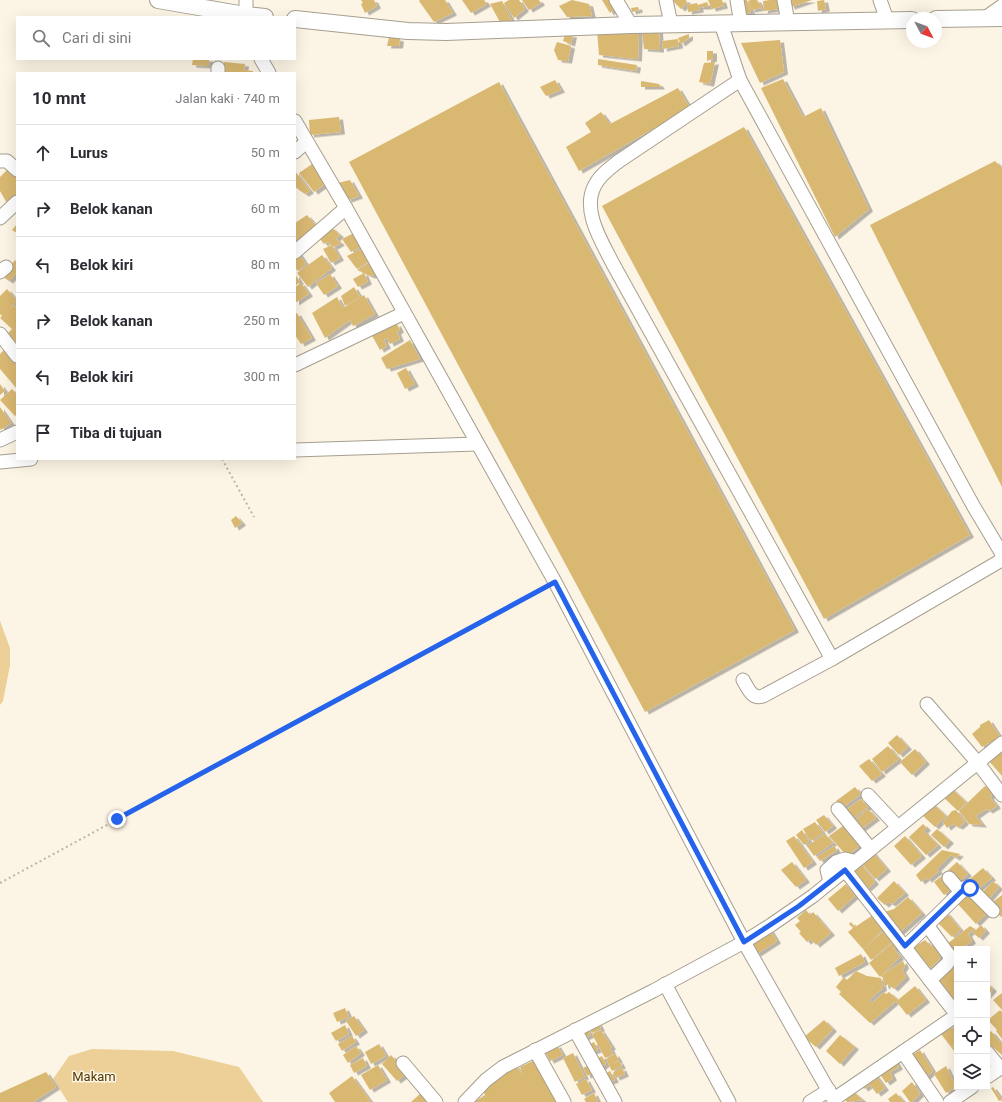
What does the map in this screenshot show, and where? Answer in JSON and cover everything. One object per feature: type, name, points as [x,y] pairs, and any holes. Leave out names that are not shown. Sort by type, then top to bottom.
[{"type":"main road","points":[[158,0],[246,11],[262,16]]},
{"type":"main road","points":[[942,19],[1002,18]]},
{"type":"main road","points":[[296,20],[408,31],[446,32],[631,25],[906,20]]},
{"type":"street","points":[[616,0],[631,25]]},
{"type":"street","points":[[666,0],[671,24]]},
{"type":"street","points":[[737,0],[741,24]]},
{"type":"street","points":[[784,0],[788,23]]},
{"type":"street","points":[[880,0],[887,20]]},
{"type":"street","points":[[985,18],[1002,6]]},
{"type":"street","points":[[721,24],[740,80],[974,507],[1002,554]]},
{"type":"street","points":[[262,60],[268,72]]},
{"type":"street","points":[[740,80],[619,161],[602,175],[595,185],[591,195],[590,209],[597,233],[617,271],[832,659]]},
{"type":"street","points":[[296,123],[346,208],[555,582],[744,942],[832,1097]]},
{"type":"street","points":[[296,151],[306,142]]},
{"type":"street","points":[[8,161],[16,169]]},
{"type":"street","points":[[0,218],[16,203]]},
{"type":"street","points":[[296,251],[346,208]]},
{"type":"street","points":[[296,365],[404,313]]},
{"type":"street","points":[[0,334],[16,355]]},
{"type":"street","points":[[0,440],[16,432]]},
{"type":"street","points":[[296,450],[477,444]]},
{"type":"street","points":[[0,462],[21,460]]},
{"type":"street","points":[[742,680],[752,695],[760,697],[832,659],[1000,561],[1002,557]]},
{"type":"street","points":[[927,704],[978,763],[1002,795]]},
{"type":"street","points":[[849,866],[1002,743]]},
{"type":"street","points":[[868,795],[897,826]]},
{"type":"street","points":[[838,809],[870,848]]},
{"type":"street","points":[[465,1102],[494,1073],[535,1050],[552,1044],[575,1030],[744,942],[789,913],[830,882],[827,870],[832,865],[845,859],[905,946],[957,1014],[903,1052],[832,1097],[810,1102]]},
{"type":"street","points":[[949,878],[961,892]]},
{"type":"street","points":[[905,946],[961,892],[969,887],[993,911]]},
{"type":"street","points":[[927,925],[951,958],[948,964],[930,980]]},
{"type":"street","points":[[665,984],[729,1102]]},
{"type":"street","points":[[575,1030],[615,1102]]},
{"type":"street","points":[[535,1050],[564,1102]]},
{"type":"street","points":[[903,1052],[937,1102]]},
{"type":"street","points":[[989,1054],[1001,1068],[990,1075]]},
{"type":"street","points":[[402,1063],[436,1102]]},
{"type":"street","points":[[950,1102],[968,1090]]},
{"type":"path","points":[[223,460],[254,517]]},
{"type":"path","points":[[0,883],[555,582]]},
{"type":"green space","points":[[0,621],[10,648],[10,665],[3,701],[0,705]]},
{"type":"green space","name":"Makam","points":[[92,1049],[173,1051],[239,1067],[263,1102],[68,1102],[53,1079],[69,1056]]},
{"type":"building","points":[[361,0],[374,0],[377,6],[365,13]]},
{"type":"building","points":[[445,0],[453,13],[434,22],[419,1]]},
{"type":"building","points":[[462,0],[484,0],[487,4],[471,13]]},
{"type":"building","points":[[509,0],[519,0],[525,9],[514,18],[504,3]]},
{"type":"building","points":[[522,0],[539,0],[541,3],[529,10]]},
{"type":"building","points":[[572,0],[589,4],[592,16],[567,17],[559,6]]},
{"type":"building","points":[[602,0],[615,0],[618,5],[610,13]]},
{"type":"building","points":[[672,0],[686,0],[687,3],[681,9]]},
{"type":"building","points":[[708,0],[722,0],[724,6],[712,9]]},
{"type":"building","points":[[739,0],[747,0],[751,12],[744,14]]},
{"type":"building","points":[[757,0],[762,8],[751,10],[748,1]]},
{"type":"building","points":[[783,0],[785,8],[764,11],[763,1]]},
{"type":"building","points":[[788,0],[812,0],[791,7]]},
{"type":"building","points":[[824,0],[826,9],[818,11],[817,1]]},
{"type":"building","points":[[502,1],[512,21],[501,24],[490,4]]},
{"type":"building","points":[[707,2],[709,7],[699,7],[700,10],[688,12],[687,5],[697,3],[698,5]]},
{"type":"building","points":[[638,7],[639,10],[632,12],[631,8]]},
{"type":"building","points":[[639,29],[638,59],[599,55],[597,30]]},
{"type":"building","points":[[659,30],[660,50],[644,49],[642,31]]},
{"type":"building","points":[[565,34],[573,35],[571,44],[563,41]]},
{"type":"building","points":[[689,34],[689,38],[681,44],[678,38]]},
{"type":"building","points":[[389,37],[400,39],[399,46],[387,46]]},
{"type":"building","points":[[678,39],[679,46],[663,49],[662,41]]},
{"type":"building","points":[[780,40],[784,72],[760,83],[741,43]]},
{"type":"building","points":[[557,42],[571,46],[568,61],[558,60],[554,50]]},
{"type":"building","points":[[707,51],[713,51],[713,59],[707,61]]},
{"type":"building","points":[[598,59],[637,65],[636,71],[598,65]]},
{"type":"building","points":[[193,60],[209,60],[209,66],[192,65]]},
{"type":"building","points":[[224,62],[245,64],[244,70],[253,71],[253,72],[222,72]]},
{"type":"building","points":[[715,62],[710,84],[699,82],[704,63]]},
{"type":"building","points":[[783,79],[803,117],[821,108],[869,209],[835,237],[761,88]]},
{"type":"building","points":[[555,80],[561,90],[546,96],[540,87]]},
{"type":"building","points":[[641,81],[659,84],[661,87],[641,87]]},
{"type":"building","points":[[499,82],[795,630],[645,712],[349,162]]},
{"type":"building","points":[[678,88],[690,108],[579,171],[566,147],[591,132],[585,123],[601,112],[610,124]]},
{"type":"building","points":[[339,117],[341,132],[310,135],[309,120]]},
{"type":"building","points":[[744,127],[970,535],[824,619],[602,206]]},
{"type":"building","points":[[995,161],[1002,168],[1002,487],[870,225]]},
{"type":"building","points":[[315,162],[328,182],[314,192],[299,173]]},
{"type":"building","points":[[10,167],[16,173],[16,197],[8,205],[0,191],[0,177]]},
{"type":"building","points":[[296,172],[310,191],[305,194],[296,188]]},
{"type":"building","points":[[350,180],[359,196],[348,200],[338,183]]},
{"type":"building","points":[[307,215],[317,227],[296,241],[296,222]]},
{"type":"building","points":[[16,225],[16,232],[12,230]]},
{"type":"building","points":[[331,227],[340,235],[336,239],[341,243],[334,247],[327,242],[324,244],[320,239]]},
{"type":"building","points":[[356,232],[362,246],[351,252],[342,239]]},
{"type":"building","points":[[332,245],[340,258],[331,263],[323,249]]},
{"type":"building","points":[[361,249],[368,262],[357,269],[347,256]]},
{"type":"building","points":[[298,252],[306,264],[298,271],[296,269],[296,253]]},
{"type":"building","points":[[322,255],[332,268],[308,287],[297,273]]},
{"type":"building","points":[[15,260],[16,274],[9,281],[2,276]]},
{"type":"building","points":[[369,263],[380,264],[383,272],[371,276],[357,270]]},
{"type":"building","points":[[364,273],[368,282],[358,287],[353,279]]},
{"type":"building","points":[[330,274],[338,286],[324,295],[316,283]]},
{"type":"building","points":[[296,276],[300,282],[296,285]]},
{"type":"building","points":[[301,283],[309,294],[296,302],[296,286]]},
{"type":"building","points":[[354,287],[360,297],[345,306],[341,296]]},
{"type":"building","points":[[7,289],[16,300],[16,302],[7,311],[14,305],[16,307],[16,348],[5,336],[12,329],[0,318],[2,316],[0,314],[0,296]]},
{"type":"building","points":[[364,295],[375,314],[353,326],[350,320],[325,338],[312,313],[337,297],[343,308]]},
{"type":"building","points":[[296,314],[312,338],[301,344],[296,336]]},
{"type":"building","points":[[389,322],[391,327],[397,324],[400,330],[397,332],[400,339],[390,344],[387,338],[384,340],[387,346],[380,350],[370,332]]},
{"type":"building","points":[[410,340],[420,359],[387,369],[381,358]]},
{"type":"building","points":[[4,350],[16,364],[16,388],[0,369],[0,354]]},
{"type":"building","points":[[406,368],[415,384],[405,389],[397,373]]},
{"type":"building","points":[[0,384],[5,391],[0,395]]},
{"type":"building","points":[[12,389],[16,393],[15,416],[0,400]]},
{"type":"building","points":[[0,407],[11,423],[1,430],[0,428]]},
{"type":"building","points":[[236,516],[242,523],[235,528],[231,520]]},
{"type":"building","points":[[989,720],[1000,737],[982,747],[972,734],[980,727],[980,725]]},
{"type":"building","points":[[897,735],[908,747],[899,755],[888,743]]},
{"type":"building","points":[[888,746],[899,759],[882,772],[872,759]]},
{"type":"building","points":[[1002,746],[1002,776],[988,760]]},
{"type":"building","points":[[915,749],[926,762],[912,775],[900,762]]},
{"type":"building","points":[[869,759],[882,774],[872,781],[859,766]]},
{"type":"building","points":[[985,786],[993,792],[990,797],[997,806],[989,811],[986,809],[976,816],[983,825],[969,824],[959,811]]},
{"type":"building","points":[[855,787],[861,794],[842,808],[836,801]]},
{"type":"building","points":[[950,787],[966,802],[958,811],[941,795]]},
{"type":"building","points":[[861,799],[868,807],[851,820],[843,812]]},
{"type":"building","points":[[931,802],[946,816],[935,827],[920,813]]},
{"type":"building","points":[[868,809],[876,818],[860,830],[853,822]]},
{"type":"building","points":[[956,810],[965,822],[959,827],[952,824],[947,828],[943,822],[952,811]]},
{"type":"building","points":[[824,815],[833,826],[825,832],[816,820]]},
{"type":"building","points":[[815,822],[823,833],[811,841],[803,829]]},
{"type":"building","points":[[847,823],[863,843],[847,856],[829,836]]},
{"type":"building","points":[[923,824],[927,828],[924,831],[938,845],[926,855],[909,837]]},
{"type":"building","points":[[937,829],[950,841],[944,847],[931,835]]},
{"type":"building","points":[[802,830],[809,841],[804,845],[796,835]]},
{"type":"building","points":[[825,834],[833,843],[814,856],[807,846]]},
{"type":"building","points":[[794,836],[813,862],[804,868],[786,841]]},
{"type":"building","points":[[905,836],[922,856],[911,865],[894,846]]},
{"type":"building","points":[[834,846],[837,850],[820,861],[817,857]]},
{"type":"building","points":[[871,850],[887,869],[875,879],[859,860]]},
{"type":"building","points":[[942,850],[960,854],[956,858],[951,855],[937,869],[939,871],[928,880],[926,878],[921,882],[916,875]]},
{"type":"building","points":[[858,861],[875,882],[867,889],[848,869]]},
{"type":"building","points":[[792,862],[806,880],[796,887],[781,870]]},
{"type":"building","points":[[957,862],[968,874],[958,882],[947,871]]},
{"type":"building","points":[[983,868],[992,878],[978,889],[970,879]]},
{"type":"building","points":[[942,876],[952,888],[944,895],[934,882]]},
{"type":"building","points":[[894,881],[905,893],[892,904],[888,902],[885,905],[877,898]]},
{"type":"building","points":[[993,881],[999,887],[987,901],[980,895]]},
{"type":"building","points":[[846,884],[855,896],[838,911],[828,899]]},
{"type":"building","points":[[967,891],[988,912],[976,924],[956,902]]},
{"type":"building","points":[[1002,895],[1002,916],[1001,917],[990,904]]},
{"type":"building","points":[[908,897],[922,913],[898,934],[881,913],[894,909]]},
{"type":"building","points":[[806,910],[810,915],[813,912],[831,933],[816,945],[811,939],[807,942],[799,933],[801,932],[795,925],[800,921],[797,918]]},
{"type":"building","points":[[946,912],[961,930],[952,937],[936,921]]},
{"type":"building","points":[[873,915],[885,928],[863,949],[848,932],[853,928],[849,924],[851,922],[855,927]]},
{"type":"building","points":[[981,925],[986,931],[979,938],[973,933]]},
{"type":"building","points":[[970,926],[975,929],[968,934],[972,941],[965,946],[954,946],[954,954],[947,944]]},
{"type":"building","points":[[769,928],[777,941],[757,954],[749,942]]},
{"type":"building","points":[[883,932],[892,942],[871,960],[863,949]]},
{"type":"building","points":[[925,940],[931,946],[935,944],[944,954],[939,957],[940,959],[929,969],[913,948]]},
{"type":"building","points":[[894,942],[896,947],[894,949],[900,957],[880,977],[869,963]]},
{"type":"building","points":[[861,954],[865,962],[839,976],[835,968]]},
{"type":"building","points":[[903,961],[905,966],[902,970],[906,977],[894,989],[888,984],[885,987],[882,975]]},
{"type":"building","points":[[953,965],[954,966],[954,1000],[936,982]]},
{"type":"building","points":[[856,971],[867,976],[881,978],[883,988],[869,1000],[872,1003],[884,992],[886,994],[889,992],[898,1000],[915,986],[926,1000],[907,1015],[896,1001],[870,1023],[839,994],[841,992],[836,987],[844,977],[847,980]]},
{"type":"building","points":[[1002,993],[1002,1010],[993,1000]]},
{"type":"building","points":[[345,1008],[349,1017],[337,1022],[333,1013]]},
{"type":"building","points":[[1000,1010],[1002,1012],[1002,1039],[990,1022],[990,1018]]},
{"type":"building","points":[[354,1016],[364,1030],[356,1036],[346,1021]]},
{"type":"building","points":[[824,1020],[833,1029],[816,1047],[804,1037]]},
{"type":"building","points":[[598,1023],[601,1029],[592,1033],[588,1027]]},
{"type":"building","points":[[345,1025],[349,1034],[336,1041],[331,1033]]},
{"type":"building","points":[[954,1027],[954,1045],[951,1047],[941,1034]]},
{"type":"building","points":[[586,1028],[591,1035],[584,1038],[580,1031]]},
{"type":"building","points":[[601,1030],[612,1047],[610,1048],[613,1054],[605,1058],[592,1034]]},
{"type":"building","points":[[991,1031],[1002,1044],[1002,1055],[990,1045]]},
{"type":"building","points":[[840,1035],[855,1047],[840,1064],[826,1051]]},
{"type":"building","points":[[352,1036],[356,1042],[342,1051],[338,1044]]},
{"type":"building","points":[[594,1042],[598,1050],[592,1052],[588,1045]]},
{"type":"building","points":[[379,1044],[386,1056],[371,1064],[365,1052]]},
{"type":"building","points":[[557,1045],[563,1055],[550,1061],[544,1050]]},
{"type":"building","points":[[356,1046],[361,1053],[348,1063],[343,1055]]},
{"type":"building","points":[[920,1050],[933,1071],[924,1079],[910,1056]]},
{"type":"building","points":[[573,1053],[585,1077],[575,1082],[563,1058]]},
{"type":"building","points":[[615,1054],[619,1060],[612,1064],[619,1061],[622,1066],[612,1071],[606,1059]]},
{"type":"building","points":[[391,1055],[407,1073],[397,1081],[382,1064]]},
{"type":"building","points":[[602,1056],[606,1064],[601,1068],[596,1059]]},
{"type":"building","points":[[363,1058],[367,1066],[354,1073],[350,1065]]},
{"type":"building","points":[[535,1060],[559,1102],[474,1102],[485,1095],[481,1086],[515,1065],[523,1075],[520,1067]]},
{"type":"building","points":[[895,1060],[899,1067],[890,1072],[893,1078],[886,1083],[877,1070]]},
{"type":"building","points":[[593,1063],[596,1071],[587,1076],[583,1068]]},
{"type":"building","points":[[378,1065],[387,1080],[370,1090],[361,1075]]},
{"type":"building","points":[[946,1066],[954,1083],[954,1088],[946,1093],[934,1074]]},
{"type":"building","points":[[622,1068],[625,1074],[616,1078],[613,1072]]},
{"type":"building","points":[[610,1071],[615,1080],[607,1083],[603,1075]]},
{"type":"building","points":[[46,1072],[56,1087],[33,1102],[0,1102],[0,1093]]},
{"type":"building","points":[[874,1073],[885,1088],[877,1094],[870,1085],[864,1089],[860,1083]]},
{"type":"building","points":[[352,1076],[371,1102],[335,1102],[329,1093]]},
{"type":"building","points":[[586,1079],[592,1090],[582,1095],[576,1084]]},
{"type":"building","points":[[912,1082],[920,1094],[912,1102],[910,1102],[902,1091]]},
{"type":"building","points":[[993,1087],[1002,1100],[999,1101],[991,1088]]},
{"type":"building","points":[[851,1090],[863,1100],[847,1102],[843,1098]]},
{"type":"building","points":[[421,1093],[429,1101],[411,1102]]},
{"type":"building","points":[[594,1093],[598,1102],[586,1102],[584,1099]]},
{"type":"building","points":[[896,1093],[904,1102],[890,1102],[888,1099]]},
{"type":"route","points":[[117,819],[555,582],[744,942],[799,906],[845,870],[875,910],[905,946],[966,887],[970,888]]}]
